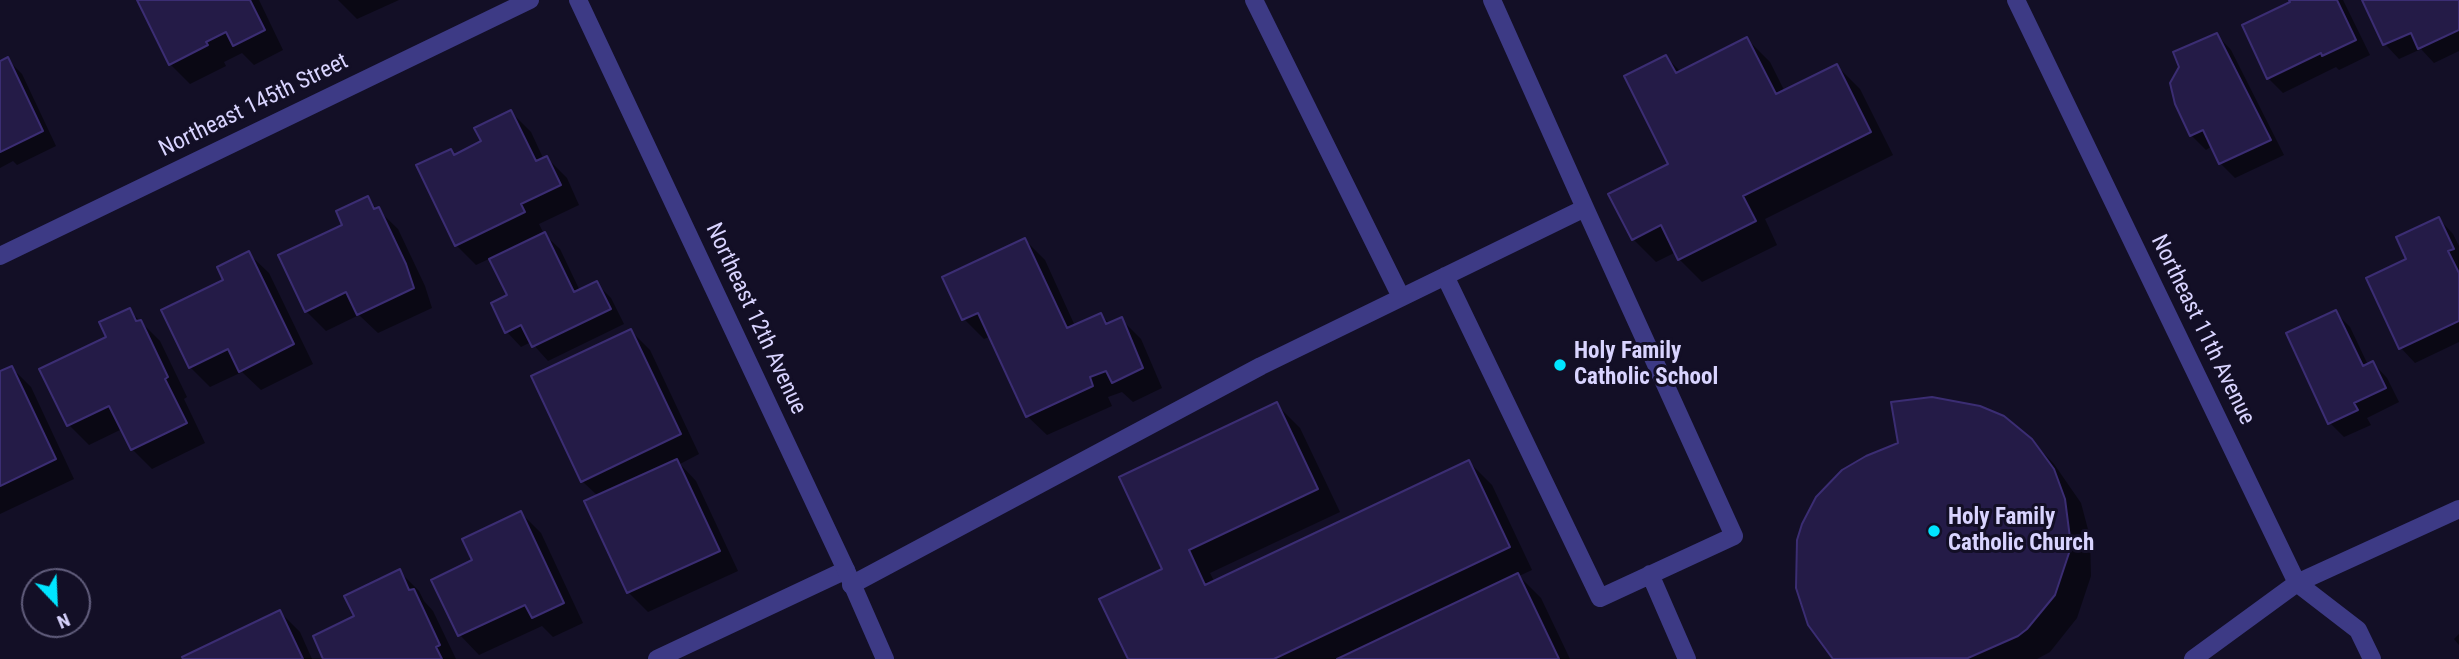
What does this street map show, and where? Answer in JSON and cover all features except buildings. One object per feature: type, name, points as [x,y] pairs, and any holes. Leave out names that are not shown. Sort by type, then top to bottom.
[{"type":"street","name":"Northeast 145th Street","points":[[0,256],[530,0]]},
{"type":"street","name":"Northeast 12th Avenue","points":[[578,0],[885,659]]},
{"type":"street","points":[[1254,0],[1401,297]]},
{"type":"street","points":[[1445,276],[1600,598],[1734,536],[1492,0]]},
{"type":"street","points":[[2018,4],[2036,0]]},
{"type":"street","name":"Northeast 11th Avenue","points":[[2018,4],[2297,583],[2358,631],[2372,659]]},
{"type":"street","points":[[657,659],[849,577],[1261,366],[1585,208]]},
{"type":"street","points":[[2193,659],[2297,583],[2459,509]]},
{"type":"street","points":[[1650,574],[1687,659]]},
{"type":"place","name":"Holy Family Catholic School","points":[[1560,365]]},
{"type":"place","name":"Holy Family Catholic Church","points":[[1934,531]]}]
